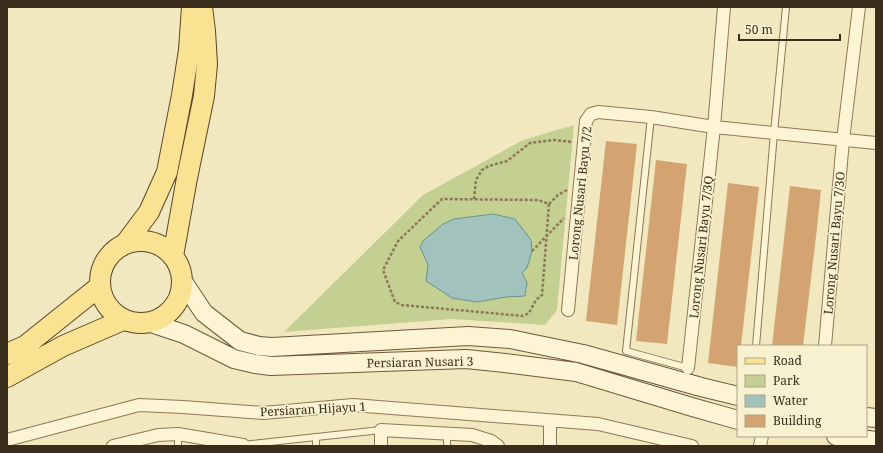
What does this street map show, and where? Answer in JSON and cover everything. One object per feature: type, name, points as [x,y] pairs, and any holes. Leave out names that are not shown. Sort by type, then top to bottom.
[{"type":"main road","points":[[125,244],[149,212],[166,172],[188,58],[192,7]]},
{"type":"main road","points":[[173,256],[204,96],[207,64],[206,31],[202,7]]},
{"type":"main road","points":[[138,241],[151,242],[163,247],[173,256],[179,267],[182,280],[180,294],[174,307],[164,317],[151,323],[136,324],[123,320],[111,312],[103,300],[100,286],[101,273],[105,261],[114,250],[125,244],[138,241]]},
{"type":"main road","name":"Persiaran Nusari 3","points":[[182,280],[204,314],[240,341],[259,346],[272,347],[468,336],[510,339],[583,354],[737,396]]},
{"type":"main road","points":[[7,354],[25,346],[100,286]]},
{"type":"main road","points":[[7,377],[63,346],[123,320]]},
{"type":"main road","name":"Persiaran Nusari 3","points":[[151,323],[184,334],[234,358],[255,364],[271,366],[466,359],[505,363],[576,372],[737,420]]},
{"type":"main road","points":[[843,437],[876,442]]},
{"type":"street","name":"Lorong Nusari Bayu 7/3Q","points":[[688,368],[714,127],[724,7]]},
{"type":"street","name":"Lorong Nusari Bayu 7/3O","points":[[825,345],[843,140],[859,7]]},
{"type":"street","name":"Lorong Nusari Bayu 7/2","points":[[568,310],[586,121],[591,114],[598,112],[651,118]]},
{"type":"street","points":[[651,118],[714,127],[876,143]]},
{"type":"street","name":"Persiaran Hijayu 1","points":[[7,440],[139,405],[263,414],[353,405],[598,424],[692,446]]},
{"type":"street","points":[[550,420],[550,446]]},
{"type":"street","points":[[381,446],[382,430],[472,435],[491,441],[498,446]]},
{"type":"street","points":[[113,446],[158,435],[178,440],[243,445]]},
{"type":"street","points":[[862,446],[876,442]]},
{"type":"lane","points":[[756,345],[786,7]]},
{"type":"lane","points":[[651,118],[626,351],[688,368]]},
{"type":"lane","points":[[243,445],[382,430]]},
{"type":"lane","points":[[447,434],[447,446]]},
{"type":"lane","points":[[316,437],[316,446]]},
{"type":"path","points":[[474,199],[476,180],[482,170],[489,166],[507,161],[530,143],[554,140],[584,143]]},
{"type":"path","points":[[549,204],[538,200],[442,199],[398,241],[383,270],[394,302],[402,305],[523,316],[529,313],[536,300],[542,295],[549,204],[558,195],[580,182]]},
{"type":"path","points":[[532,251],[578,203]]},
{"type":"green space","points":[[574,125],[557,310],[545,325],[452,319],[284,332],[423,195],[523,140]]},
{"type":"water","points":[[493,214],[515,219],[531,240],[532,251],[527,268],[522,273],[527,283],[525,296],[506,297],[477,302],[452,298],[426,281],[428,265],[420,247],[423,241],[443,224],[454,219]]},
{"type":"building","points":[[606,141],[637,144],[617,325],[586,321]]},
{"type":"building","points":[[656,160],[687,164],[667,344],[636,341]]},
{"type":"building","points":[[728,183],[759,187],[741,345],[737,345],[737,367],[708,363]]},
{"type":"building","points":[[790,186],[821,190],[803,345],[772,345]]}]
